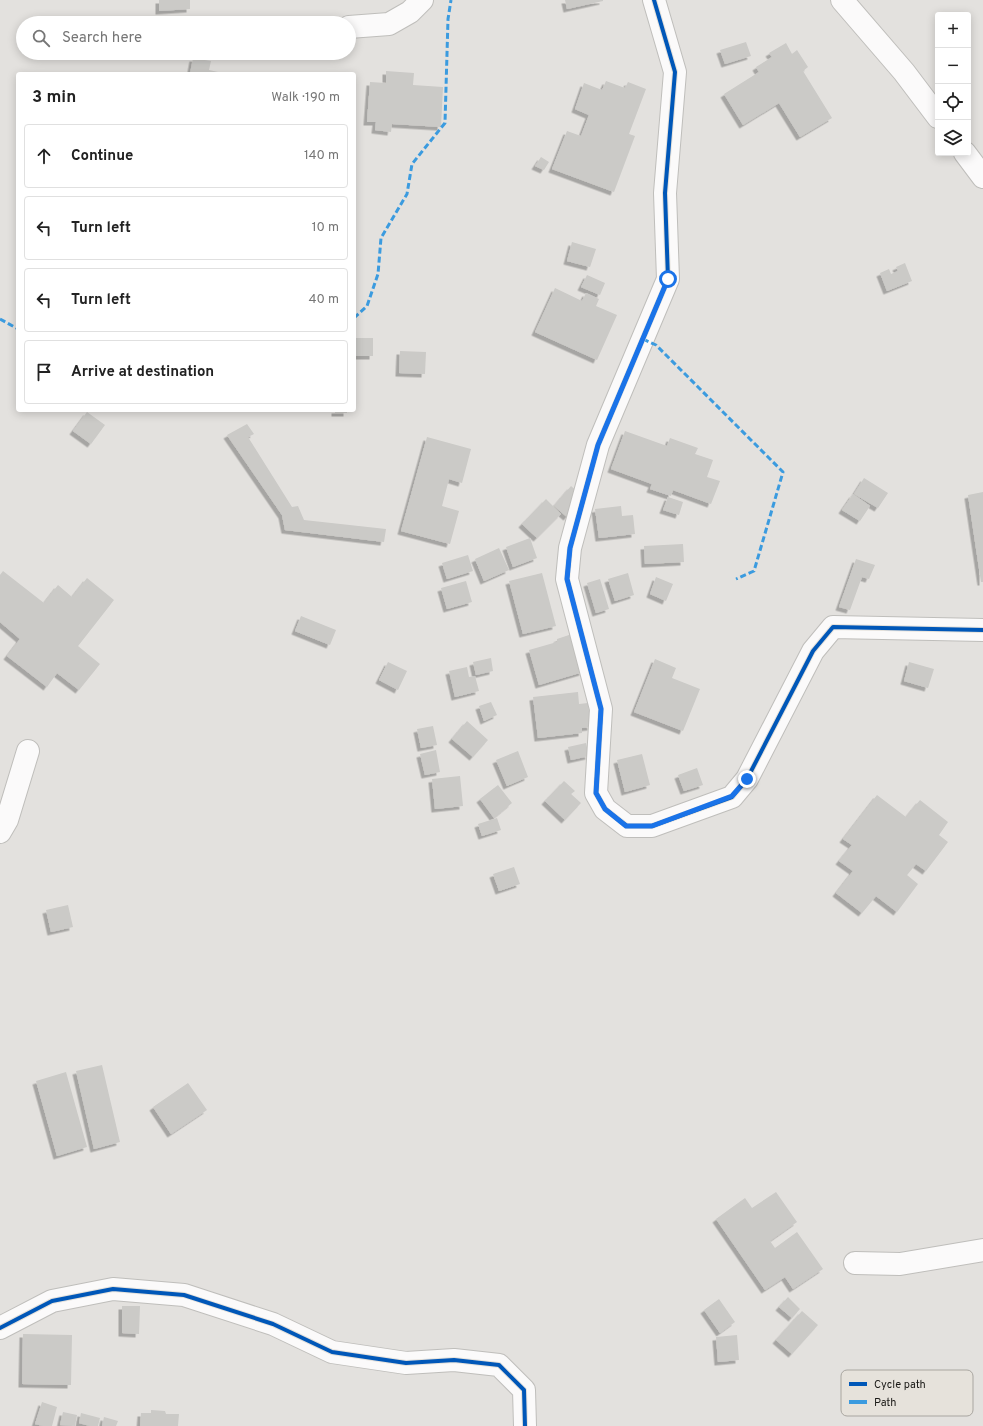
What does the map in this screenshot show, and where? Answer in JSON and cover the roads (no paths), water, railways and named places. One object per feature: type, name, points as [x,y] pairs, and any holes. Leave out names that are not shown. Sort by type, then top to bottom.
[{"type":"street","points":[[356,26],[389,24],[410,12],[422,0]]},
{"type":"street","points":[[654,0],[675,72],[665,193],[668,279],[598,445],[570,548],[567,579],[601,709],[596,793],[605,809],[626,826],[652,826],[732,796],[747,779],[813,651],[833,627],[983,630]]},
{"type":"street","points":[[842,0],[904,72],[935,113]]},
{"type":"street","points":[[967,156],[983,177]]},
{"type":"street","points":[[0,832],[7,820],[28,751]]},
{"type":"street","points":[[855,1263],[900,1264],[983,1250]]},
{"type":"street","points":[[0,1328],[52,1301],[113,1288],[184,1295],[273,1324],[332,1352],[406,1363],[454,1360],[499,1366],[524,1390],[525,1426]]}]
